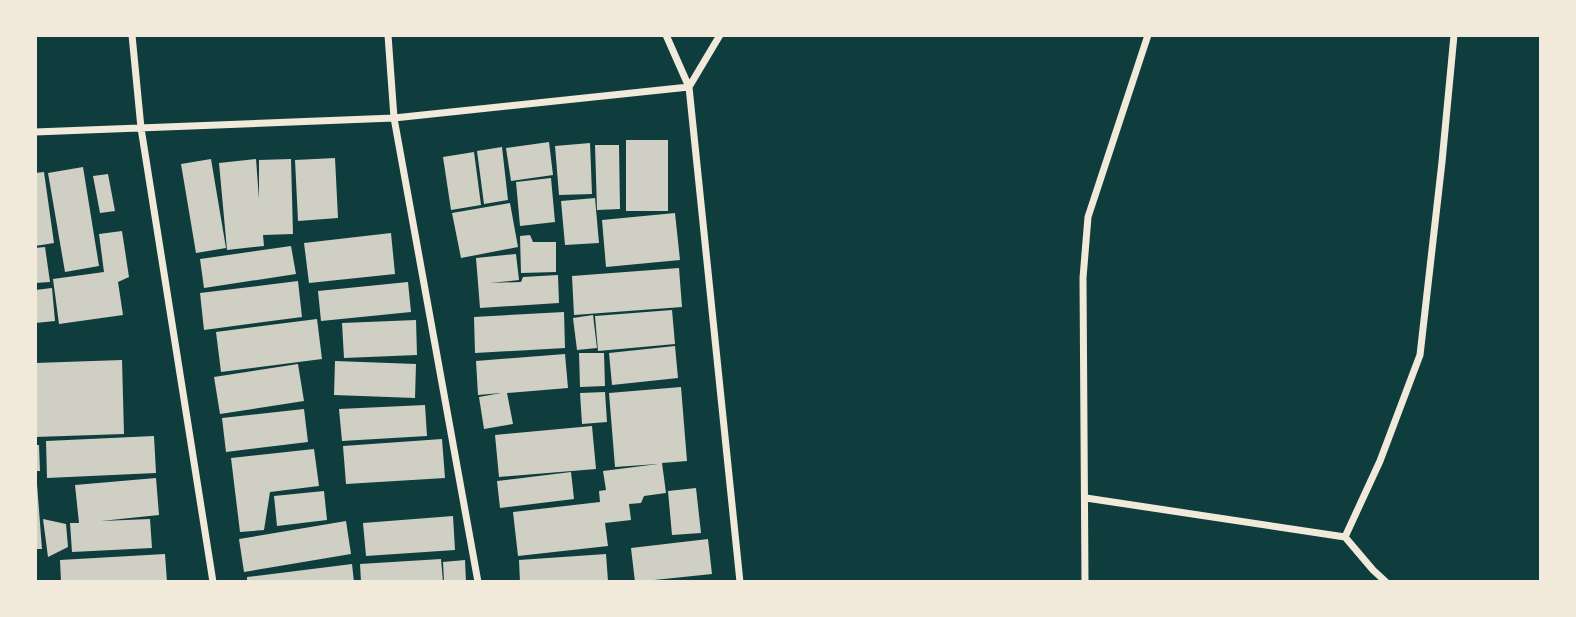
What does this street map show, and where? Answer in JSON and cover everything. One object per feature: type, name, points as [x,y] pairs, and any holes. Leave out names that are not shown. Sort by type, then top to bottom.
[{"type":"street","points":[[132,35],[141,128],[213,582]]},
{"type":"street","points":[[388,35],[394,118],[478,582]]},
{"type":"street","points":[[666,35],[689,87],[740,582]]},
{"type":"street","points":[[689,87],[720,35]]},
{"type":"street","points":[[1085,582],[1083,278],[1088,217],[1148,35]]},
{"type":"street","points":[[1345,537],[1380,461],[1419,355],[1454,35]]},
{"type":"street","points":[[35,132],[394,118],[689,87]]},
{"type":"street","points":[[1086,498],[1345,537],[1386,582]]},
{"type":"building","points":[[626,140],[668,140],[668,211],[626,211]]},
{"type":"building","points":[[549,142],[553,175],[511,181],[506,148]]},
{"type":"building","points":[[590,143],[592,194],[559,195],[555,146]]},
{"type":"building","points":[[595,145],[619,145],[620,209],[597,210]]},
{"type":"building","points":[[502,147],[508,200],[484,204],[477,151]]},
{"type":"building","points":[[474,152],[481,205],[451,210],[443,157]]},
{"type":"building","points":[[335,158],[338,218],[298,221],[295,160]]},
{"type":"building","points":[[211,159],[226,248],[196,253],[181,164]]},
{"type":"building","points":[[256,159],[259,199],[259,160],[291,159],[293,234],[263,235],[264,246],[227,250],[219,163]]},
{"type":"building","points":[[83,167],[99,266],[65,272],[48,173]]},
{"type":"building","points":[[44,172],[54,243],[35,246],[35,173]]},
{"type":"building","points":[[108,174],[115,211],[100,213],[93,176]]},
{"type":"building","points":[[551,178],[555,222],[520,226],[516,182]]},
{"type":"building","points":[[595,198],[599,243],[565,245],[561,201]]},
{"type":"building","points":[[510,203],[518,247],[461,258],[452,213]]},
{"type":"building","points":[[675,213],[680,260],[606,267],[602,220]]},
{"type":"building","points":[[122,231],[129,277],[118,282],[123,315],[59,324],[53,279],[104,272],[99,234]]},
{"type":"building","points":[[391,233],[395,274],[309,283],[304,243]]},
{"type":"building","points":[[530,235],[533,242],[556,242],[556,272],[521,273],[520,236]]},
{"type":"building","points":[[291,246],[296,274],[204,288],[200,259]]},
{"type":"building","points":[[45,247],[50,282],[35,283],[35,248]]},
{"type":"building","points":[[516,254],[519,280],[490,283],[521,282],[523,277],[558,275],[559,303],[480,308],[476,258]]},
{"type":"building","points":[[679,268],[682,307],[574,315],[572,276]]},
{"type":"building","points":[[298,281],[302,317],[204,330],[200,293]]},
{"type":"building","points":[[408,282],[411,312],[321,321],[318,291]]},
{"type":"building","points":[[52,288],[55,321],[35,323],[35,290]]},
{"type":"building","points":[[672,310],[675,344],[598,351],[595,316]]},
{"type":"building","points":[[564,312],[565,348],[475,353],[474,317]]},
{"type":"building","points":[[593,315],[597,348],[577,350],[573,318]]},
{"type":"building","points":[[317,319],[322,359],[221,372],[216,332]]},
{"type":"building","points":[[416,320],[417,355],[344,358],[342,323]]},
{"type":"building","points":[[675,346],[678,378],[612,385],[609,353]]},
{"type":"building","points":[[579,353],[604,353],[605,386],[580,387]]},
{"type":"building","points":[[565,354],[568,388],[507,393],[513,424],[484,429],[479,397],[501,393],[478,395],[476,361]]},
{"type":"building","points":[[122,360],[124,434],[35,437],[35,363]]},
{"type":"building","points":[[335,361],[416,364],[415,398],[334,395]]},
{"type":"building","points":[[298,364],[304,401],[220,414],[214,377]]},
{"type":"building","points":[[681,387],[687,461],[662,463],[666,493],[644,496],[641,503],[629,504],[631,520],[605,523],[608,546],[518,556],[513,512],[600,502],[599,491],[606,490],[603,471],[658,464],[615,467],[609,393]]},
{"type":"building","points":[[605,392],[607,422],[582,424],[580,393]]},
{"type":"building","points":[[425,405],[427,436],[342,441],[339,409]]},
{"type":"building","points":[[304,409],[308,442],[226,452],[222,418]]},
{"type":"building","points":[[592,426],[596,469],[499,477],[495,435]]},
{"type":"building","points":[[154,436],[156,473],[47,478],[46,441]]},
{"type":"building","points":[[442,439],[445,478],[346,484],[343,446]]},
{"type":"building","points":[[35,445],[39,445],[40,471],[35,471]]},
{"type":"building","points":[[314,449],[319,486],[270,492],[264,530],[240,532],[231,458]]},
{"type":"building","points":[[571,472],[574,499],[500,508],[497,481]]},
{"type":"building","points":[[156,478],[159,515],[101,521],[150,519],[152,548],[72,552],[70,523],[79,523],[75,485]]},
{"type":"building","points":[[37,484],[42,549],[35,549]]},
{"type":"building","points":[[696,488],[701,533],[672,535],[668,491]]},
{"type":"building","points":[[324,491],[327,520],[277,526],[274,496]]},
{"type":"building","points":[[453,516],[455,550],[366,556],[363,523]]},
{"type":"building","points":[[43,519],[66,524],[68,547],[48,557]]},
{"type":"building","points":[[346,521],[351,554],[244,572],[239,539]]},
{"type":"building","points":[[708,539],[712,574],[635,582],[631,548]]},
{"type":"building","points":[[165,554],[167,582],[61,582],[60,560]]},
{"type":"building","points":[[606,554],[608,581],[520,582],[519,560]]},
{"type":"building","points":[[441,559],[443,582],[361,582],[360,564]]},
{"type":"building","points":[[465,560],[466,582],[444,582],[443,562]]},
{"type":"building","points":[[352,564],[354,582],[247,582],[247,577]]}]
